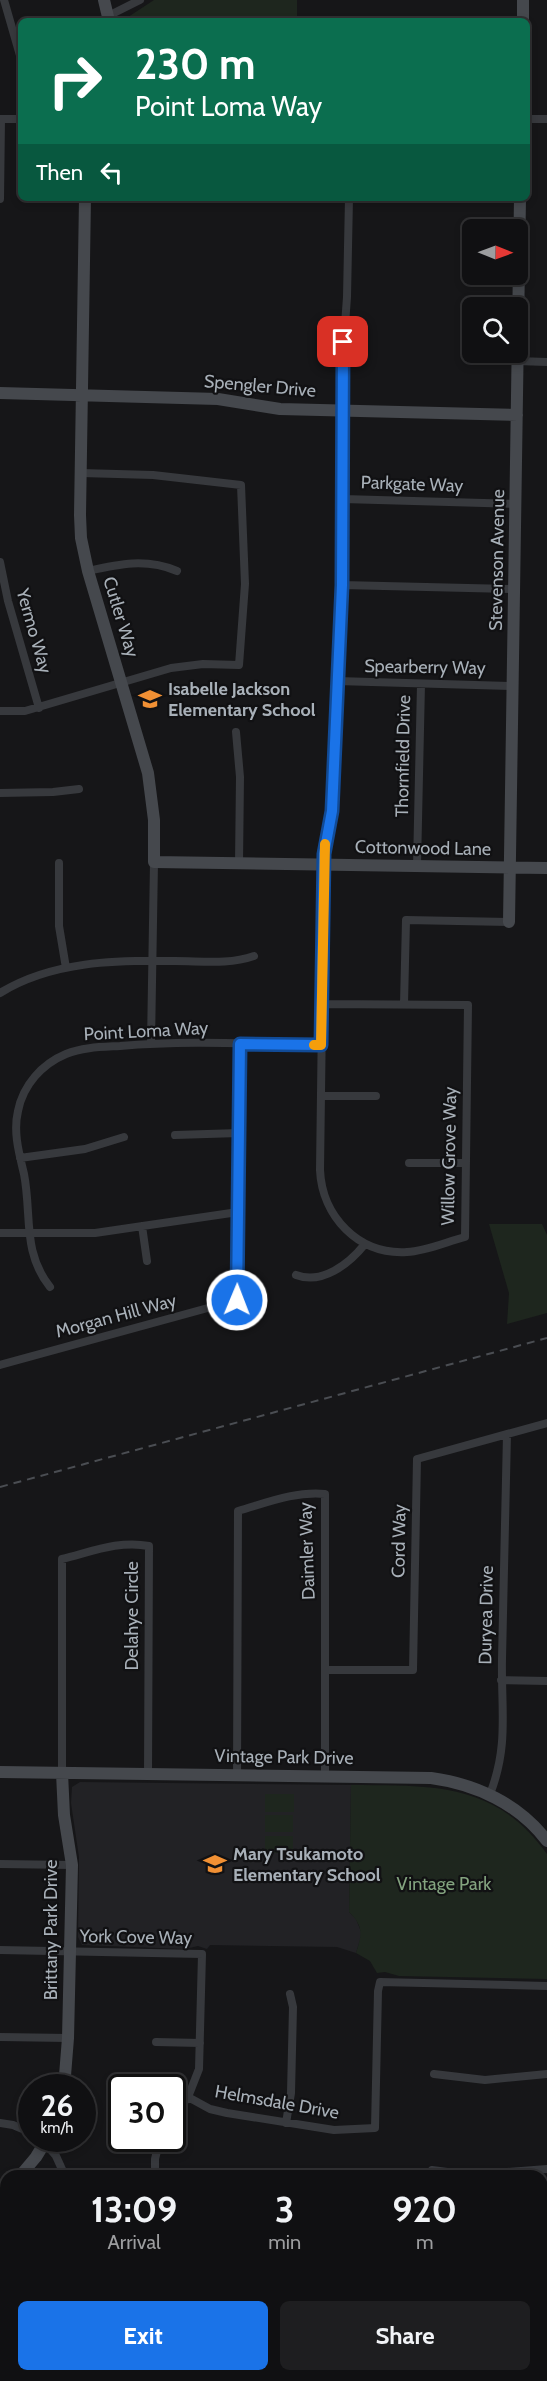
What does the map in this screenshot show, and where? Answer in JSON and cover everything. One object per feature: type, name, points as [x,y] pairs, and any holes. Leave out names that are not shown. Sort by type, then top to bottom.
[{"type":"street","points":[[4,0],[18,49]]},
{"type":"street","points":[[104,0],[109,18],[140,0]]},
{"type":"street","points":[[523,0],[523,18]]},
{"type":"street","points":[[0,199],[1,119],[18,119]]},
{"type":"street","points":[[530,119],[547,119]]},
{"type":"street","name":"Cutler Way","points":[[85,201],[81,538],[88,571],[148,773],[154,820],[151,1043]]},
{"type":"street","name":"Willow Grove Way","points":[[322,1004],[468,1005],[465,1237],[423,1250],[406,1252],[389,1251],[365,1244],[340,1225],[330,1210],[323,1195],[320,1170],[321,1045],[324,864],[331,819],[342,585],[341,411],[349,201]]},
{"type":"street","name":"Stevenson Avenue","points":[[519,297],[520,201]]},
{"type":"street","points":[[528,361],[547,362]]},
{"type":"street","name":"Stevenson Avenue","points":[[509,922],[518,363]]},
{"type":"street","name":"Spengler Drive","points":[[0,393],[228,399],[280,409],[517,415]]},
{"type":"street","points":[[0,711],[25,711],[39,708],[186,664],[239,665],[245,573],[241,485],[153,475],[81,473]]},
{"type":"street","name":"Parkgate Way","points":[[343,499],[515,504]]},
{"type":"street","name":"Yermo Way","points":[[0,562],[8,601],[39,708]]},
{"type":"street","points":[[88,571],[141,562],[159,564],[177,571]]},
{"type":"street","points":[[342,585],[514,589]]},
{"type":"street","name":"Spearberry Way","points":[[337,681],[513,686]]},
{"type":"street","name":"Thornfield Drive","points":[[417,866],[421,684]]},
{"type":"street","points":[[236,732],[240,777],[240,863]]},
{"type":"street","points":[[0,794],[79,789]]},
{"type":"street","name":"Cottonwood Lane","points":[[154,862],[547,868]]},
{"type":"street","points":[[59,863],[59,926],[66,968]]},
{"type":"street","points":[[404,1004],[406,920],[509,922]]},
{"type":"street","points":[[0,993],[28,978],[66,968],[110,962],[152,960],[229,962],[254,956]]},
{"type":"street","name":"Point Loma Way","points":[[50,1287],[34,1261],[29,1234],[28,1201],[16,1136],[18,1111],[27,1088],[43,1068],[57,1058],[81,1050],[151,1043],[321,1045]]},
{"type":"street","name":"Morgan Hill Way","points":[[0,1365],[237,1300],[240,1044]]},
{"type":"street","points":[[321,1096],[376,1096]]},
{"type":"street","points":[[175,1135],[239,1133]]},
{"type":"street","points":[[20,1158],[85,1149],[124,1137]]},
{"type":"street","points":[[409,1163],[466,1163]]},
{"type":"street","points":[[0,1233],[86,1233],[238,1212]]},
{"type":"street","points":[[142,1226],[147,1261]]},
{"type":"street","points":[[296,1275],[312,1278],[332,1272],[347,1263],[365,1244]]},
{"type":"street","name":"Cord Way","points":[[325,1670],[413,1670],[417,1459],[547,1423]]},
{"type":"street","name":"Duryea Drive","points":[[489,1794],[500,1766],[502,1750],[501,1680],[507,1434]]},
{"type":"street","name":"Daimler Way","points":[[237,1775],[238,1511],[300,1494],[325,1494],[325,1776]]},
{"type":"street","name":"Delahye Circle","points":[[62,1773],[62,1559],[115,1545],[132,1543],[149,1546],[148,1774]]},
{"type":"street","points":[[501,1680],[547,1681]]},
{"type":"street","name":"Vintage Park Drive","points":[[0,1772],[431,1778],[465,1785],[489,1794],[518,1812],[547,1841]]},
{"type":"street","name":"Brittany Park Drive","points":[[62,1773],[64,1815],[72,1865],[65,2074]]},
{"type":"street","points":[[0,1864],[72,1865]]},
{"type":"street","name":"York Cove Way","points":[[0,1950],[202,1954],[200,2043]]},
{"type":"street","name":"Helmsdale Drive","points":[[188,2097],[219,2112],[334,2130],[375,2128],[380,1982],[547,1986]]},
{"type":"street","points":[[286,2122],[291,2093],[293,2007],[290,1994]]},
{"type":"street","points":[[0,2037],[68,2038]]},
{"type":"street","points":[[156,2042],[200,2043],[199,2069],[186,2100]]},
{"type":"street","points":[[434,2074],[485,2080],[547,2074]]},
{"type":"street","points":[[0,2124],[18,2127]]},
{"type":"street","points":[[24,2170],[36,2152]]},
{"type":"street","points":[[53,2152],[62,2170]]},
{"type":"street","points":[[155,2170],[157,2152]]},
{"type":"shaded area","name":"Mary Tsukamoto Elementary School","points":[[80,1782],[351,1785],[349,1912],[356,1919],[362,1934],[356,1953],[337,1947],[210,1945],[207,1949],[198,1946],[185,1949],[82,1945],[78,1937],[79,1857],[71,1803],[72,1787]]},
{"type":"green space","points":[[154,0],[297,0],[297,18],[127,18]]},
{"type":"green space","points":[[489,1224],[542,1224],[547,1235],[547,1313],[507,1324],[509,1293]]},
{"type":"green space","name":"Vintage Park","points":[[351,1785],[408,1786],[460,1792],[483,1800],[506,1813],[527,1830],[547,1854],[547,1979],[399,1976],[385,1972],[377,1973],[370,1961],[356,1953],[360,1931],[357,1922],[349,1912]]},
{"type":"green space","points":[[265,1794],[294,1794],[294,1812],[265,1812]]},
{"type":"green space","points":[[265,1815],[293,1815],[293,1832],[265,1832]]},
{"type":"green space","points":[[265,1836],[293,1836],[293,1853],[265,1853]]},
{"type":"railway","points":[[0,1487],[547,1338]]},
{"type":"slow traffic","points":[[314,1045],[321,1045],[325,844]]},
{"type":"place","name":"Isabelle Jackson Elementary School","points":[[150,699]]},
{"type":"place","name":"Mary Tsukamoto Elementary School","points":[[215,1864]]},
{"type":"route","points":[[237,1300],[240,1044],[321,1045],[324,854],[332,811],[342,585],[343,342]]}]
